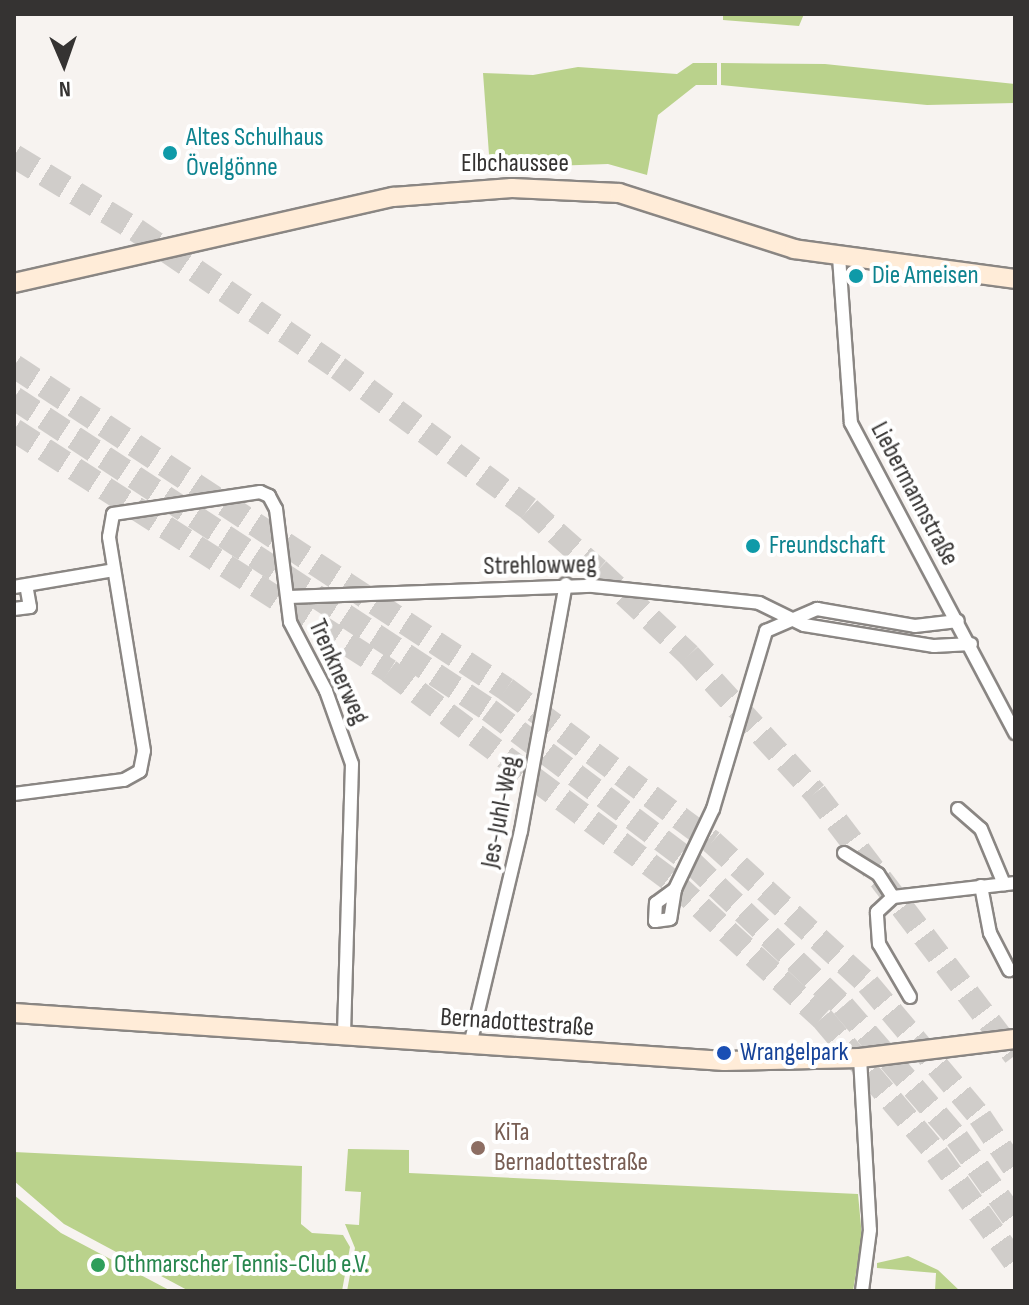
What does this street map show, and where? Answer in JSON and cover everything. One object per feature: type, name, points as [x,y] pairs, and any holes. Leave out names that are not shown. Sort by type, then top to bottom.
[{"type":"main road","name":"Elbchaussee","points":[[14,283],[393,197],[491,188],[619,193],[775,244],[839,257],[1015,279]]},
{"type":"main road","name":"Bernadottestraße","points":[[14,1013],[724,1061],[860,1058],[1015,1039]]},
{"type":"street","name":"Liebermannstraße","points":[[839,257],[851,423],[971,644],[1015,733]]},
{"type":"street","name":"Trenknerweg","points":[[14,794],[124,780],[140,771],[144,751],[109,522],[119,510],[260,492],[276,509],[298,644],[326,691],[352,764],[344,1037]]},
{"type":"street","points":[[14,609],[30,607],[20,586],[114,570]]},
{"type":"street","name":"Strehlowweg","points":[[289,597],[566,584],[759,603],[804,625],[934,646],[971,644]]},
{"type":"street","name":"Jes-Juhl-Weg","points":[[470,1045],[521,831],[566,584]]},
{"type":"street","name":"Strehlowweg","points":[[789,616],[817,609],[915,626],[958,621]]},
{"type":"street","points":[[675,889],[713,809],[759,642],[789,616]]},
{"type":"street","points":[[910,997],[875,930],[877,912],[893,897],[1010,883],[981,829],[958,809]]},
{"type":"street","points":[[844,853],[878,874],[893,897]]},
{"type":"street","points":[[981,886],[990,933],[1009,970]]},
{"type":"street","points":[[860,1058],[870,1230],[862,1291]]},
{"type":"green space","points":[[723,14],[804,14],[799,26],[723,20]]},
{"type":"green space","points":[[693,63],[717,63],[717,85],[696,85],[658,115],[647,175],[608,164],[490,168],[483,73],[533,75],[578,67],[677,74]]},
{"type":"green space","points":[[721,63],[825,64],[1015,84],[1015,103],[927,105],[721,85]]},
{"type":"green space","points":[[348,1149],[409,1150],[409,1173],[858,1194],[862,1237],[853,1291],[347,1291],[355,1248],[345,1224],[359,1225],[361,1192],[345,1191]]},
{"type":"green space","points":[[14,1152],[302,1166],[301,1224],[312,1233],[343,1235],[350,1247],[342,1291],[189,1291],[64,1224],[14,1181]]},
{"type":"green space","points":[[14,1195],[61,1233],[171,1291],[14,1291]]},
{"type":"green space","points":[[908,1256],[938,1270],[960,1291],[935,1291],[936,1273],[877,1268],[877,1263]]},
{"type":"tunnel","points":[[14,156],[136,230],[338,368],[529,509],[598,570],[689,655],[815,793],[1015,1056]]},
{"type":"tunnel","points":[[14,366],[506,689],[712,842],[868,984],[980,1117],[1015,1169]]},
{"type":"tunnel","points":[[14,398],[489,710],[691,862],[843,1006],[957,1138],[1015,1220]]},
{"type":"tunnel","points":[[14,430],[389,671],[674,883],[822,1018],[937,1154],[1015,1262]]},
{"type":"place","name":"Altes Schulhaus Övelgönne","points":[[170,153]]},
{"type":"place","name":"Die Ameisen","points":[[856,276]]},
{"type":"place","name":"Freundschaft","points":[[753,546]]},
{"type":"place","name":"Wrangelpark","points":[[724,1053]]},
{"type":"place","name":"KiTa Bernadottestraße","points":[[478,1148]]},
{"type":"place","name":"Othmarscher Tennis-Club e.V.","points":[[98,1265]]}]
